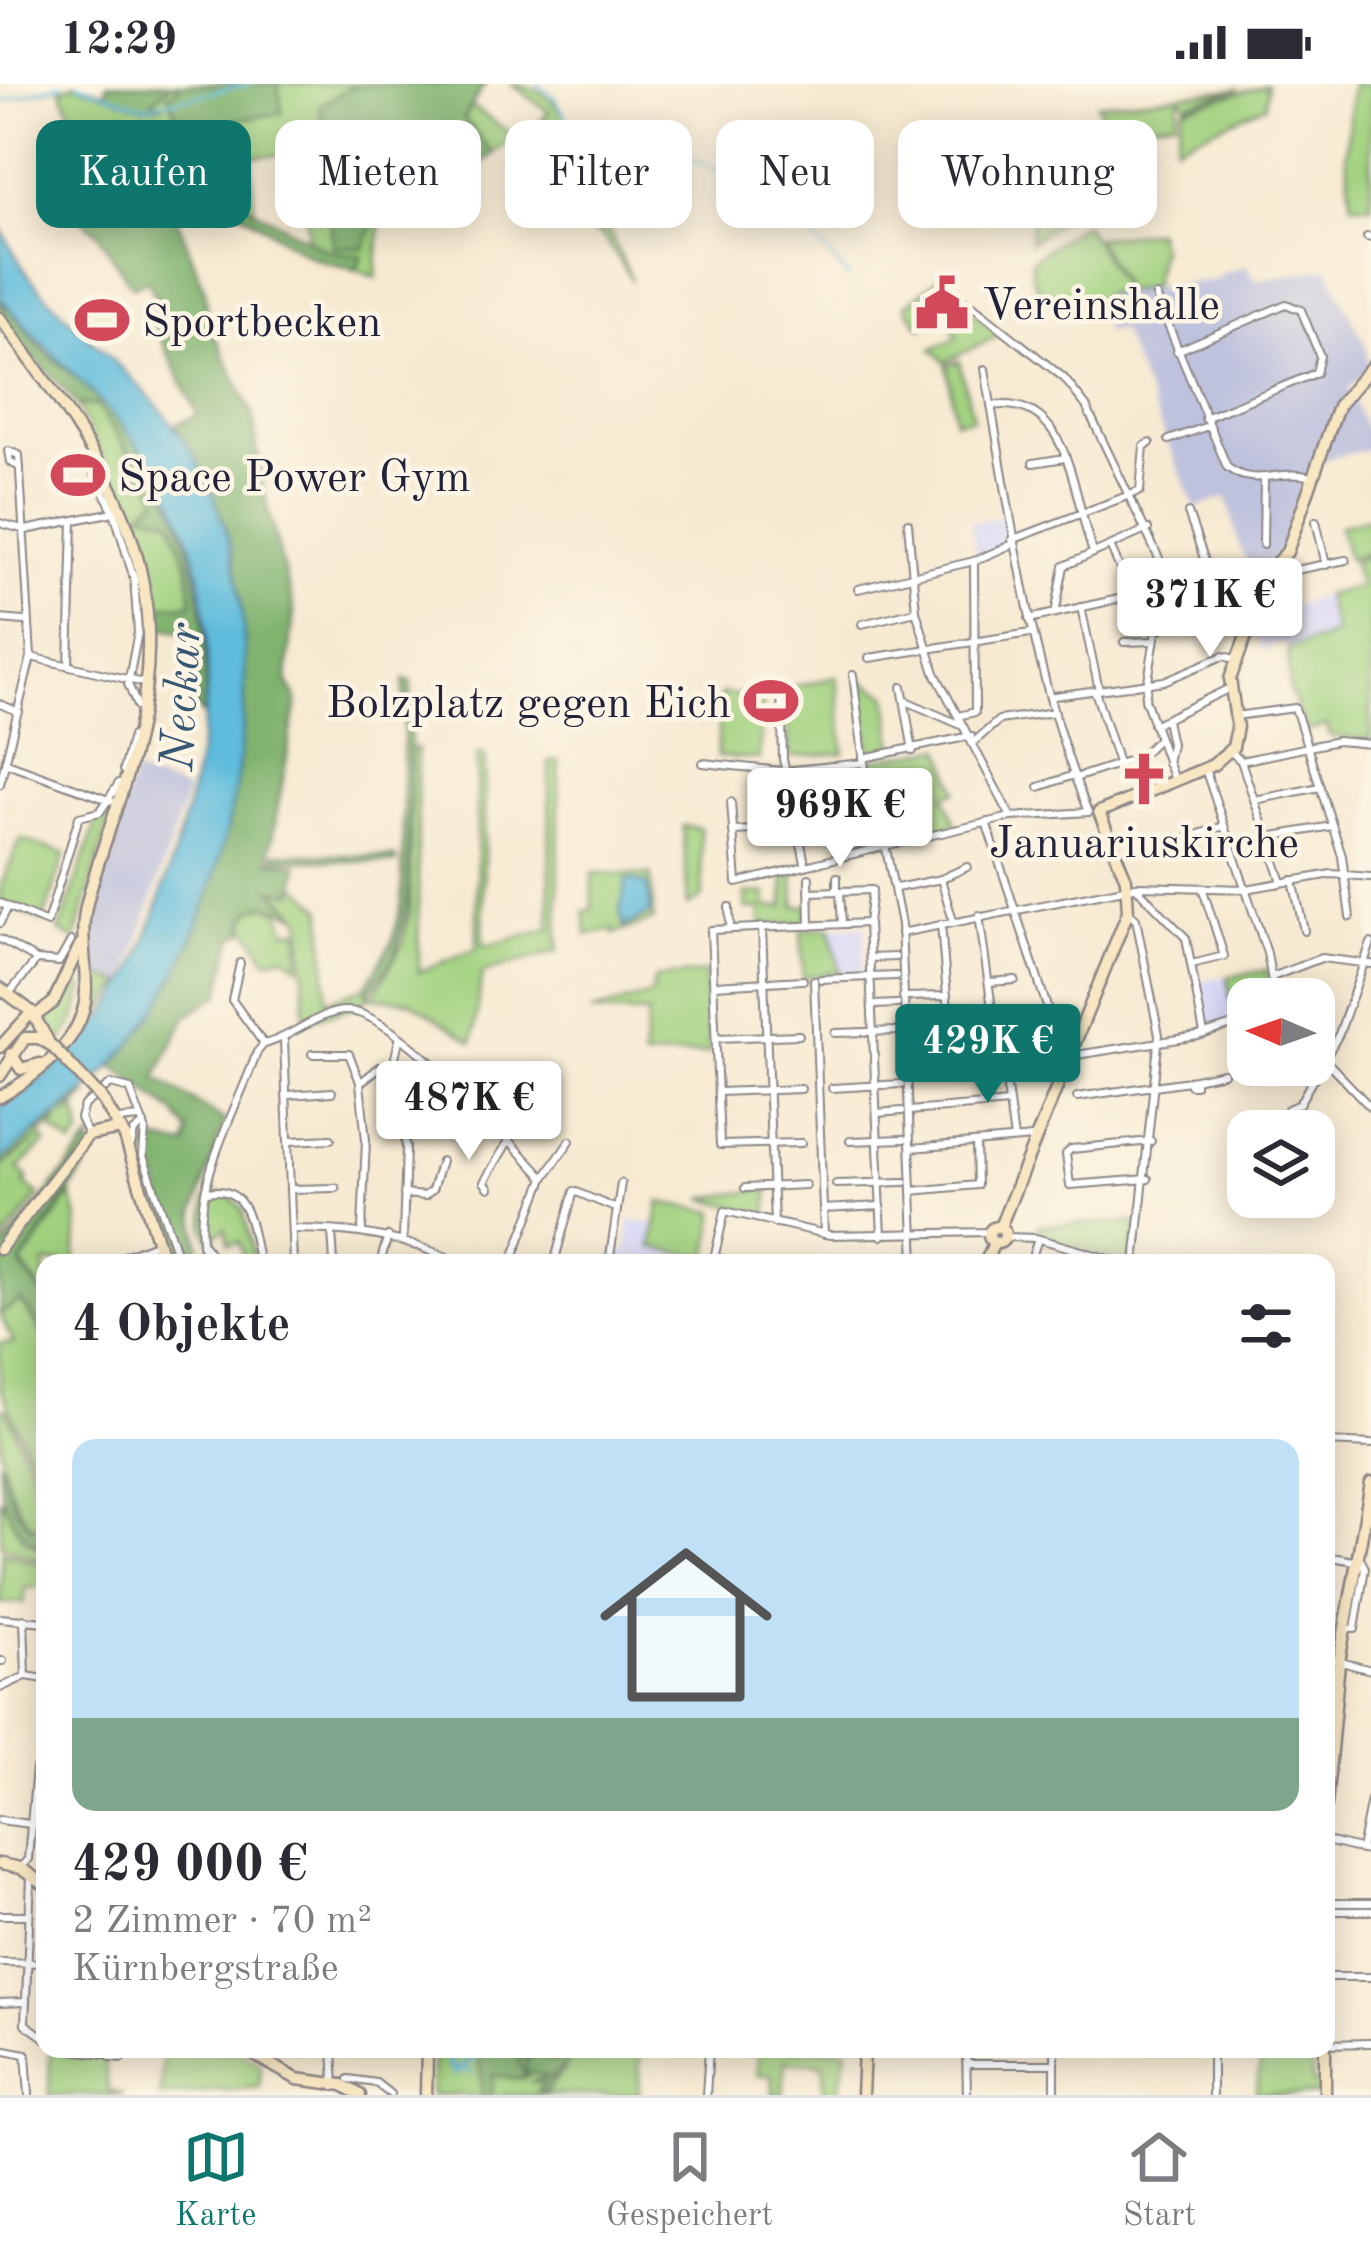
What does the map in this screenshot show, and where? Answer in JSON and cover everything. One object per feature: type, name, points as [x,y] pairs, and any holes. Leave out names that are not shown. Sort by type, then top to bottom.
[{"type":"main road","points":[[0,318],[69,410],[111,479],[141,559],[149,629],[147,684],[64,983],[50,1008],[34,1014],[6,1050],[0,1077],[20,1078],[44,1063]]},
{"type":"main road","points":[[989,1254],[1128,912],[1132,887],[1093,812],[1204,769],[1230,751],[1236,738],[1230,688],[1235,659],[1246,636],[1246,597],[1253,583],[1276,566],[1292,542],[1338,406],[1371,367]]},
{"type":"main road","points":[[0,1097],[76,1031],[86,986],[76,941]]},
{"type":"main road","points":[[64,983],[86,986]]},
{"type":"main road","points":[[5,990],[34,1014],[48,1042],[102,1099],[119,1131],[161,1254]]},
{"type":"main road","points":[[6,1050],[25,1039],[48,1042]]},
{"type":"main road","points":[[6,1050],[21,1069],[44,1063]]},
{"type":"main road","points":[[0,1249],[90,1134],[119,1131]]},
{"type":"main road","points":[[1335,1655],[1346,1629],[1371,1484]]},
{"type":"main road","points":[[0,1864],[36,1877]]},
{"type":"main road","points":[[258,2058],[304,2081],[340,2084],[358,2092]]},
{"type":"main road","points":[[423,2095],[424,2058]]},
{"type":"main road","points":[[862,2095],[863,2058]]},
{"type":"main road","points":[[1325,2058],[1325,2095]]},
{"type":"street","points":[[1156,296],[1206,422],[1233,472],[1264,478],[1292,472],[1314,478]]},
{"type":"street","points":[[968,302],[1072,387],[1132,496],[1184,611]]},
{"type":"street","points":[[1169,440],[1316,373],[1320,356],[1300,310],[1286,304],[1177,351]]},
{"type":"street","points":[[731,802],[737,883],[1011,817],[1093,812],[1074,777],[1032,633],[985,369]]},
{"type":"street","points":[[991,406],[1038,411],[1058,436],[1094,552]]},
{"type":"street","points":[[858,589],[974,561],[1132,496],[1142,488],[1144,446],[1150,443]]},
{"type":"street","points":[[1034,463],[1065,458]]},
{"type":"street","points":[[0,923],[4,905],[46,924],[79,817],[114,803],[135,723],[137,698],[129,679],[137,598],[114,512],[87,460]]},
{"type":"street","points":[[1,780],[31,657],[24,621],[26,530],[20,466]]},
{"type":"street","points":[[1263,545],[1264,478]]},
{"type":"street","points":[[0,523],[26,530],[114,512]]},
{"type":"street","points":[[1167,574],[1205,561],[1188,513]]},
{"type":"street","points":[[69,666],[73,521]]},
{"type":"street","points":[[1316,521],[1326,565]]},
{"type":"street","points":[[908,523],[916,611],[926,647],[1011,817]]},
{"type":"street","points":[[1056,609],[1060,570],[1148,529]]},
{"type":"street","points":[[1110,546],[1155,636],[1145,699],[1174,780]]},
{"type":"street","points":[[1276,566],[1291,572],[1346,560]]},
{"type":"street","points":[[958,716],[975,712],[974,561]]},
{"type":"street","points":[[1029,619],[1056,609],[1132,596]]},
{"type":"street","points":[[1124,641],[1155,636],[1184,611],[1246,597]]},
{"type":"street","points":[[1082,607],[1097,690],[1119,766]]},
{"type":"street","points":[[862,623],[916,611]]},
{"type":"street","points":[[0,619],[24,621]]},
{"type":"street","points":[[869,658],[1032,633]]},
{"type":"street","points":[[1052,696],[1171,679],[1223,656],[1235,659]]},
{"type":"street","points":[[31,657],[147,684]]},
{"type":"street","points":[[854,675],[864,761],[896,888],[901,933],[900,1000],[915,1254]]},
{"type":"street","points":[[902,687],[913,751]]},
{"type":"street","points":[[1153,725],[1230,688]]},
{"type":"street","points":[[782,689],[787,770],[805,863]]},
{"type":"street","points":[[906,701],[964,727]]},
{"type":"street","points":[[0,704],[19,712]]},
{"type":"street","points":[[1235,716],[1295,708],[1332,826],[1350,917]]},
{"type":"street","points":[[703,763],[787,770],[864,761],[973,739],[999,720],[1055,712]]},
{"type":"street","points":[[1166,720],[1172,744],[1167,763]]},
{"type":"street","points":[[1039,787],[1119,766],[1148,753],[1158,740]]},
{"type":"street","points":[[1241,761],[1350,740],[1371,744]]},
{"type":"street","points":[[1230,751],[1241,761],[1282,882]]},
{"type":"street","points":[[7,763],[114,803]]},
{"type":"street","points":[[1204,769],[1272,977],[1326,957],[1368,963]]},
{"type":"street","points":[[1255,800],[1320,787]]},
{"type":"street","points":[[796,812],[873,800]]},
{"type":"street","points":[[986,822],[1061,1049],[1069,1057]]},
{"type":"street","points":[[1158,848],[1224,826]]},
{"type":"street","points":[[1268,838],[1332,826]]},
{"type":"street","points":[[733,831],[799,828]]},
{"type":"street","points":[[896,888],[967,867]]},
{"type":"street","points":[[801,1143],[720,1145],[711,930],[868,923],[873,920],[868,874]]},
{"type":"street","points":[[901,933],[1132,887],[1246,889],[1344,874],[1371,877]]},
{"type":"street","points":[[809,878],[811,926]]},
{"type":"street","points":[[837,878],[842,924]]},
{"type":"street","points":[[941,878],[953,921]]},
{"type":"street","points":[[1293,880],[1304,932]]},
{"type":"street","points":[[1132,887],[1179,928],[1192,964],[1204,1035]]},
{"type":"street","points":[[809,892],[869,890]]},
{"type":"street","points":[[1192,964],[1224,956],[1203,890]]},
{"type":"street","points":[[728,944],[729,907]]},
{"type":"street","points":[[1128,912],[1136,919],[1158,1043],[1148,1179],[1136,1254]]},
{"type":"street","points":[[979,915],[1015,1140]]},
{"type":"street","points":[[868,923],[882,1236]]},
{"type":"street","points":[[941,924],[953,1070]]},
{"type":"street","points":[[762,927],[774,1223]]},
{"type":"street","points":[[0,939],[37,960],[58,962],[76,941]]},
{"type":"street","points":[[1335,1036],[1368,963],[1371,943]]},
{"type":"street","points":[[871,958],[896,957]]},
{"type":"street","points":[[5,990],[37,960]]},
{"type":"street","points":[[240,963],[232,1000],[263,1044]]},
{"type":"street","points":[[824,1234],[817,980],[896,976]]},
{"type":"street","points":[[713,985],[802,980]]},
{"type":"street","points":[[989,982],[1015,980]]},
{"type":"street","points":[[873,1005],[946,995]]},
{"type":"street","points":[[263,1044],[284,1041],[341,1011],[358,1012],[460,1086],[544,1178]]},
{"type":"street","points":[[994,1021],[1030,1017]]},
{"type":"street","points":[[907,1074],[1069,1057],[1227,1027]]},
{"type":"street","points":[[835,1034],[898,1031]]},
{"type":"street","points":[[716,1039],[799,1035]]},
{"type":"street","points":[[399,1040],[393,1066],[406,1147],[403,1238]]},
{"type":"street","points":[[284,1041],[293,1254]]},
{"type":"street","points":[[204,1254],[208,1192],[263,1044]]},
{"type":"street","points":[[312,1054],[349,1054],[360,1083],[366,1140],[362,1229]]},
{"type":"street","points":[[398,1085],[428,1061]]},
{"type":"street","points":[[360,1083],[381,1066],[393,1066]]},
{"type":"street","points":[[1335,1071],[1371,1108]]},
{"type":"street","points":[[1077,1097],[1223,1073]]},
{"type":"street","points":[[90,1134],[80,1118],[100,1089],[118,1083],[134,1094],[142,1121],[143,1156],[177,1254]]},
{"type":"street","points":[[832,1088],[901,1084]]},
{"type":"street","points":[[1288,1108],[1299,1105],[1309,1086]]},
{"type":"street","points":[[718,1092],[801,1089]]},
{"type":"street","points":[[289,1095],[332,1092]]},
{"type":"street","points":[[736,1092],[736,1108]]},
{"type":"street","points":[[877,1113],[1009,1103]]},
{"type":"street","points":[[119,1131],[134,1132],[142,1121]]},
{"type":"street","points":[[119,1131],[142,1121]]},
{"type":"street","points":[[911,1148],[1036,1138]]},
{"type":"street","points":[[290,1141],[331,1139]]},
{"type":"street","points":[[850,1141],[904,1139]]},
{"type":"street","points":[[489,1188],[484,1182],[487,1172],[509,1140]]},
{"type":"street","points":[[514,1254],[544,1178],[570,1141]]},
{"type":"street","points":[[1148,1179],[1070,1185],[1066,1154],[1071,1149],[1151,1141]]},
{"type":"street","points":[[912,1190],[977,1185],[976,1143]]},
{"type":"street","points":[[404,1194],[425,1196],[432,1190],[441,1161]]},
{"type":"street","points":[[836,1184],[905,1182]]},
{"type":"street","points":[[610,1254],[621,1184]]},
{"type":"street","points":[[745,1188],[805,1185]]},
{"type":"street","points":[[291,1189],[336,1188]]},
{"type":"street","points":[[556,1254],[574,1191],[617,1209]]},
{"type":"street","points":[[208,1192],[230,1192],[245,1205],[257,1254]]},
{"type":"street","points":[[823,1209],[881,1206]]},
{"type":"street","points":[[715,1254],[723,1211],[824,1234],[1037,1238],[1090,1254]]},
{"type":"street","points":[[292,1229],[362,1229],[403,1238],[439,1254]]},
{"type":"street","points":[[332,1229],[333,1254]]},
{"type":"street","points":[[383,1254],[388,1236]]},
{"type":"street","points":[[1033,1254],[1037,1238]]},
{"type":"street","points":[[129,1254],[158,1243]]},
{"type":"street","points":[[202,1243],[211,1254]]},
{"type":"street","points":[[1074,1254],[1075,1250]]},
{"type":"street","points":[[1335,1442],[1371,1444]]},
{"type":"street","points":[[1335,1557],[1359,1559]]},
{"type":"street","points":[[0,1618],[36,1621]]},
{"type":"street","points":[[24,1619],[26,1676]]},
{"type":"street","points":[[1335,1661],[1371,1670]]},
{"type":"street","points":[[0,1688],[26,1676],[36,1678]]},
{"type":"street","points":[[20,1868],[28,1859],[36,1768]]},
{"type":"street","points":[[1361,1850],[1371,1799]]},
{"type":"street","points":[[0,1820],[36,1823]]},
{"type":"street","points":[[1335,1843],[1371,1852]]},
{"type":"street","points":[[33,1874],[27,1915],[25,2024],[36,2032]]},
{"type":"street","points":[[1335,1907],[1371,1907]]},
{"type":"street","points":[[0,1915],[27,1915]]},
{"type":"street","points":[[0,1962],[36,1963]]},
{"type":"street","points":[[1335,1977],[1371,1977]]},
{"type":"street","points":[[0,2003],[26,2002]]},
{"type":"street","points":[[1335,2045],[1371,2043]]},
{"type":"street","points":[[0,2049],[26,2054],[29,2095]]},
{"type":"street","points":[[335,2058],[340,2084],[358,2092],[390,2094]]},
{"type":"street","points":[[706,2095],[708,2058]]},
{"type":"street","points":[[967,2058],[967,2095]]},
{"type":"street","points":[[991,2058],[991,2064]]},
{"type":"street","points":[[1055,2058],[1055,2095]]},
{"type":"street","points":[[1212,2058],[1212,2095]]},
{"type":"street","points":[[967,2064],[1055,2064]]},
{"type":"shaded area","points":[[1247,266],[1255,280],[1328,268],[1366,347],[1369,367],[1348,388],[1371,440],[1371,449],[1317,461],[1280,552],[1255,572],[1240,550],[1227,497],[1195,508],[1120,330],[1104,331],[1107,294],[1220,279],[1220,274]]},
{"type":"shaded area","points":[[1005,517],[1008,543],[976,556],[970,522]]},
{"type":"shaded area","points":[[1325,595],[1336,633],[1286,648],[1282,641],[1263,651],[1252,621]]},
{"type":"shaded area","points":[[134,773],[187,791],[125,983],[90,972],[101,877]]},
{"type":"shaded area","points":[[866,926],[862,971],[840,971],[830,928]]},
{"type":"shaded area","points":[[1227,976],[1227,1021],[1209,1027],[1202,980]]},
{"type":"shaded area","points":[[630,1220],[656,1224],[652,1248],[675,1254],[613,1254],[614,1250],[626,1252]]},
{"type":"green space","points":[[75,84],[151,103],[164,87],[176,84],[178,91],[168,94],[179,120],[76,120],[61,89]]},
{"type":"green space","points":[[75,84],[106,92],[107,84],[172,84],[152,101],[164,105],[145,108]]},
{"type":"green space","points":[[176,84],[278,84],[282,113],[234,120],[179,120],[167,94],[177,91]]},
{"type":"green space","points":[[278,84],[357,84],[320,105],[321,120],[275,120],[275,155],[252,156],[254,211],[251,209],[251,120],[234,120],[282,113]]},
{"type":"green space","points":[[357,84],[485,84],[466,120],[321,120],[320,105]]},
{"type":"green space","points":[[512,84],[543,94],[568,120],[542,120],[549,112]]},
{"type":"green space","points":[[1352,84],[1371,84],[1371,205],[1352,204],[1346,155]]},
{"type":"green space","points":[[1267,85],[1266,105],[1176,145],[1183,108]]},
{"type":"green space","points":[[1239,89],[1187,104],[1179,98],[1176,120],[1157,123],[1105,120],[1097,104]]},
{"type":"green space","points":[[471,106],[505,130],[505,144],[493,154],[481,139],[481,120],[464,118]]},
{"type":"green space","points":[[481,139],[493,154],[481,164]]},
{"type":"green space","points":[[251,207],[275,221],[275,228],[287,228],[328,251],[362,256],[357,270],[310,256],[251,218]]},
{"type":"green space","points":[[92,228],[181,228],[205,290],[209,324],[253,415],[261,481],[294,610],[287,680],[297,701],[268,861],[298,865],[294,893],[271,889],[297,915],[264,904],[250,911],[244,924],[247,930],[233,938],[220,994],[186,1016],[156,1078],[225,1121],[195,1212],[200,1254],[179,1254],[146,1147],[150,1140],[187,1146],[189,1132],[175,1113],[113,1066],[159,997],[196,920],[223,838],[239,753],[243,666],[234,581],[212,500],[175,425],[198,415],[150,316],[162,311],[147,280],[132,287]]},
{"type":"green space","points":[[307,228],[331,228],[333,246],[364,248],[371,228],[380,228],[376,278],[357,270],[362,256],[328,251],[308,239]]},
{"type":"green space","points":[[331,228],[371,228],[364,248],[333,247]]},
{"type":"green space","points":[[588,228],[607,228],[632,280],[605,239]]},
{"type":"green space","points":[[1031,228],[1050,228],[1030,242]]},
{"type":"green space","points":[[1077,228],[1087,228],[1124,291],[1106,293],[1082,312],[1039,289],[1031,260]]},
{"type":"green space","points":[[1155,231],[1160,248],[1152,287],[1126,291],[1096,238]]},
{"type":"green space","points":[[942,276],[960,302],[1000,335],[945,362],[932,349],[958,337],[945,314],[921,328],[905,306]]},
{"type":"green space","points":[[0,301],[43,349],[98,395],[133,436],[175,509],[198,588],[204,630],[203,715],[196,708],[198,634],[155,626],[155,606],[192,604],[188,566],[171,519],[141,512],[159,497],[97,405],[77,405],[10,327]]},
{"type":"green space","points":[[959,361],[973,418],[955,421],[947,365]]},
{"type":"green space","points":[[77,405],[96,405],[160,498],[142,512],[171,519],[188,566],[192,604],[155,606],[135,526]]},
{"type":"green space","points":[[1371,518],[1371,553],[1348,558],[1339,526]]},
{"type":"green space","points":[[1371,556],[1371,739],[1330,736],[1327,725],[1305,732],[1290,690],[1288,649],[1335,634],[1325,595],[1360,586],[1352,561]]},
{"type":"green space","points":[[837,677],[844,753],[790,757],[783,689]]},
{"type":"green space","points":[[404,680],[411,681],[408,904],[395,956],[367,995],[365,988],[392,942],[402,903]]},
{"type":"green space","points":[[862,681],[888,695],[894,748],[869,750]]},
{"type":"green space","points":[[721,694],[763,696],[759,759],[717,757]]},
{"type":"green space","points":[[411,748],[417,749],[419,972],[477,948],[477,754],[485,755],[483,942],[486,946],[550,929],[549,761],[559,761],[558,951],[482,973],[473,1042],[410,1001],[373,997],[402,945],[410,911]]},
{"type":"green space","points":[[942,748],[957,791],[945,795],[956,825],[888,840],[869,760]]},
{"type":"green space","points":[[111,804],[75,940],[59,931],[98,818]]},
{"type":"green space","points":[[683,826],[700,828],[703,897],[688,906]]},
{"type":"green space","points":[[21,839],[65,854],[43,922],[0,901],[0,887]]},
{"type":"green space","points":[[274,853],[395,857],[396,863],[273,859]]},
{"type":"green space","points":[[807,866],[794,873],[795,906],[808,906],[808,923],[761,924],[761,909],[746,909],[746,894],[766,893],[767,907],[784,907],[784,871]]},
{"type":"green space","points":[[593,873],[651,875],[654,920],[614,934],[613,929],[587,935],[584,911],[592,910]]},
{"type":"green space","points":[[296,884],[323,909],[327,1001],[364,987],[371,995],[358,1005],[305,1022],[302,919],[274,889],[294,894]]},
{"type":"green space","points":[[264,905],[280,912],[287,931],[299,929],[299,966],[286,956],[267,960],[245,924],[250,911]]},
{"type":"green space","points":[[830,928],[840,971],[803,978],[801,930]]},
{"type":"green space","points":[[1267,970],[1268,978],[1227,978]]},
{"type":"green space","points":[[90,973],[123,983],[67,1054],[91,1012]]},
{"type":"green space","points":[[705,973],[709,1053],[643,1058],[648,1014],[590,1012],[651,995],[655,978]]},
{"type":"green space","points":[[67,984],[82,986],[82,994],[76,1017],[59,1044],[44,1021]]},
{"type":"green space","points":[[89,1093],[65,1117],[77,1109],[81,1136],[72,1146],[52,1129],[59,1120],[39,1135],[46,1142],[18,1169],[28,1178],[24,1184],[39,1195],[0,1245],[0,1168],[38,1138],[0,1166],[0,1160]]},
{"type":"green space","points":[[91,1139],[91,1160],[20,1264],[36,1286],[36,1322],[21,1300],[0,1314],[0,1253]]},
{"type":"green space","points":[[769,1189],[767,1215],[703,1198]]},
{"type":"green space","points":[[71,1194],[78,1218],[76,1254],[36,1254],[36,1283],[22,1264]]},
{"type":"green space","points":[[228,1195],[243,1209],[253,1254],[243,1254],[240,1242],[229,1244],[225,1228],[210,1240],[205,1229],[206,1198]]},
{"type":"green space","points":[[660,1202],[716,1212],[709,1254],[652,1247]]},
{"type":"green space","points":[[1138,1222],[1133,1254],[1099,1254],[1038,1237],[1039,1225]]},
{"type":"green space","points":[[20,1301],[36,1324],[36,1470],[0,1387],[0,1343],[14,1343],[0,1315]]},
{"type":"green space","points":[[6,1409],[36,1482],[36,1525],[32,1527],[5,1472],[0,1410]]},
{"type":"green space","points":[[0,1460],[14,1507],[32,1528],[36,1526],[36,1542],[14,1523],[2,1488]]},
{"type":"green space","points":[[0,1498],[23,1539],[36,1546],[36,1558],[2,1545]]},
{"type":"green space","points":[[3,1551],[36,1563],[36,1587],[25,1588],[24,1603],[0,1603]]},
{"type":"green space","points":[[50,2058],[104,2058],[108,2091],[123,2095],[49,2095]]},
{"type":"green space","points":[[162,2058],[251,2058],[261,2064],[259,2087],[160,2095]]},
{"type":"green space","points":[[433,2058],[640,2058],[639,2095],[431,2095]]},
{"type":"green space","points":[[480,2058],[523,2058],[519,2061],[526,2077],[493,2075],[492,2095],[482,2095]]},
{"type":"green space","points":[[529,2058],[588,2059],[571,2059],[546,2083],[566,2067],[546,2092],[537,2091],[544,2084],[533,2082],[547,2076],[530,2073],[526,2077]]},
{"type":"green space","points":[[758,2058],[845,2058],[838,2095],[824,2095],[824,2064],[785,2061],[783,2095],[773,2095],[772,2075],[757,2075]]},
{"type":"green space","points":[[1261,2058],[1312,2058],[1312,2083],[1320,2084],[1320,2095],[1256,2095]]},
{"type":"water","points":[[0,226],[33,281],[142,388],[197,461],[223,522],[239,589],[245,661],[242,735],[231,808],[214,879],[189,945],[160,1003],[122,1055],[76,1100],[0,1160],[0,1105],[53,1069],[85,1039],[113,1005],[143,947],[193,785],[207,690],[207,643],[203,596],[175,504],[139,446],[0,297]]},
{"type":"water","points":[[627,879],[647,884],[651,913],[624,927],[620,911]]},
{"type":"waterway","points":[[1,102],[63,84]]},
{"type":"waterway","points":[[78,84],[145,107],[249,84]]},
{"type":"waterway","points":[[537,84],[552,95],[568,120]]},
{"type":"waterway","points":[[692,160],[729,174],[772,200],[849,278]]},
{"type":"waterway","points":[[449,2058],[456,2073],[473,2058]]},
{"type":"waterway","points":[[464,2068],[472,2073]]},
{"type":"place","name":"Vereinshalle","points":[[942,303]]},
{"type":"place","name":"Sportbecken","points":[[102,320]]},
{"type":"place","name":"Space Power Gym","points":[[78,475]]},
{"type":"place","name":"Bolzplatz gegen Eich","points":[[771,701]]},
{"type":"place","name":"Januariuskirche","points":[[1144,779]]},
{"type":"water label","name":"Neckar","points":[[179,697]]}]
